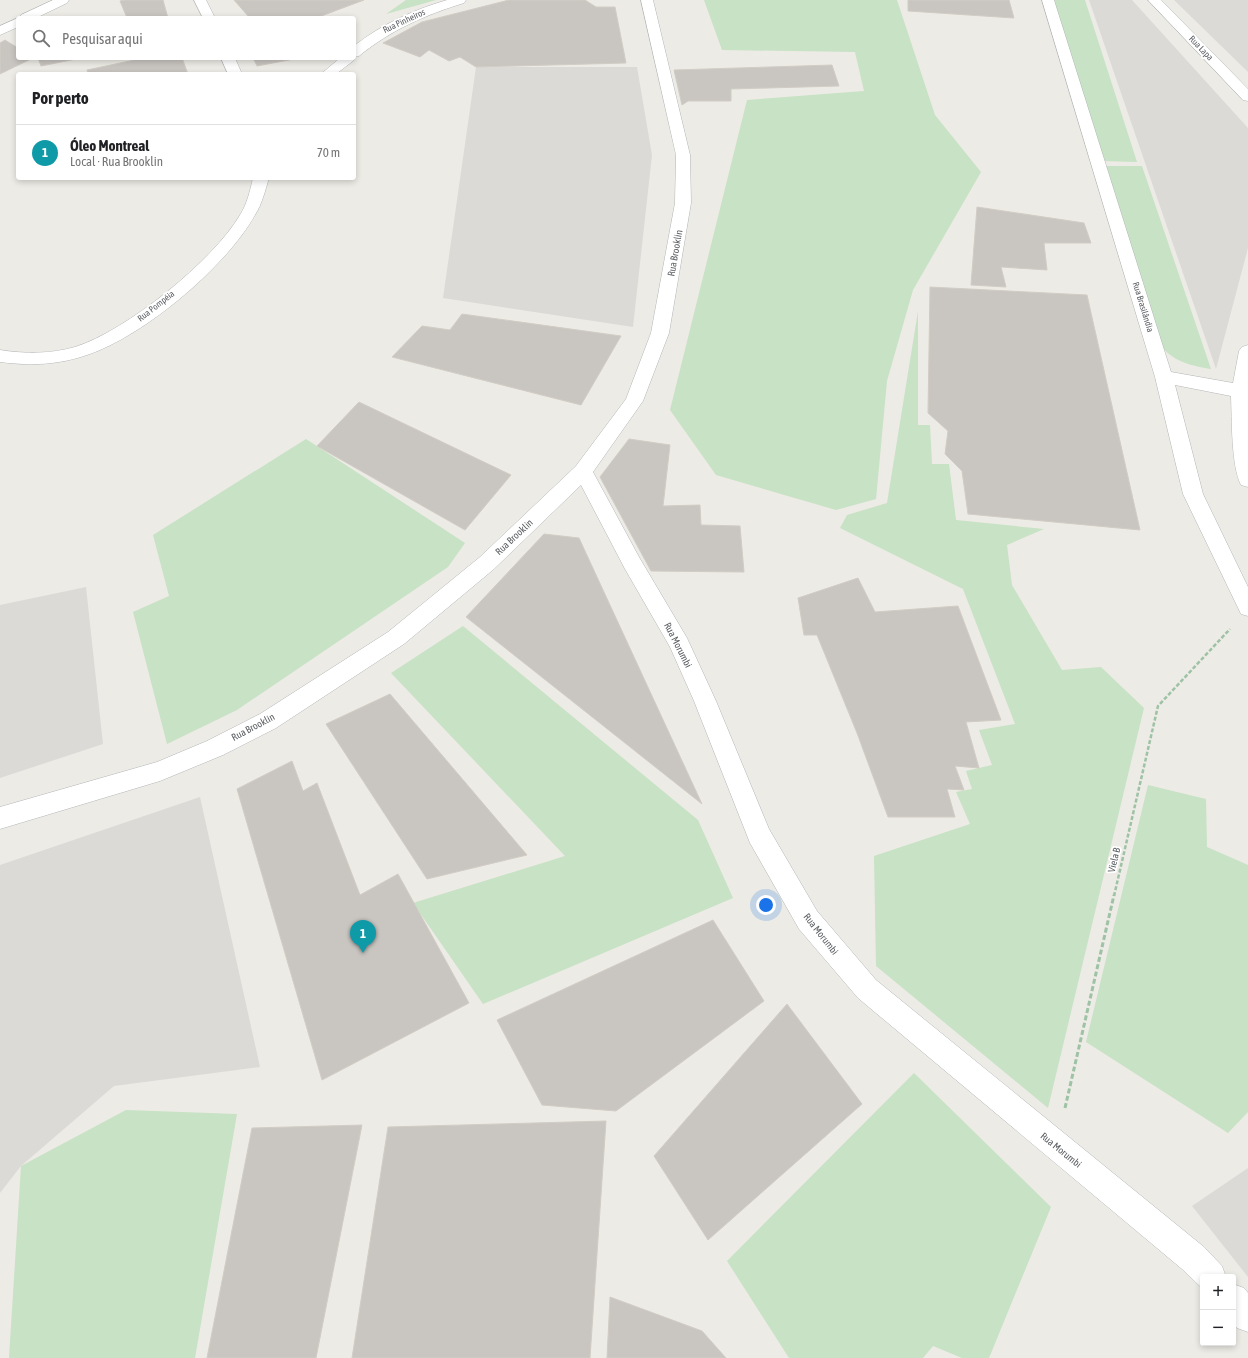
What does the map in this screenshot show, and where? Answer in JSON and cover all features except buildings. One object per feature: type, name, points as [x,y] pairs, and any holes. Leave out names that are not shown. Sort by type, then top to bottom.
[{"type":"street","points":[[30,16],[63,0]]},
{"type":"street","points":[[200,0],[208,16]]},
{"type":"street","name":"Rua Pinheiros","points":[[356,51],[380,32],[404,20],[460,0]]},
{"type":"street","name":"Rua Brooklin","points":[[0,818],[160,771],[215,748],[268,721],[396,638],[488,562],[584,472],[634,401],[660,333],[684,203],[683,155],[648,14],[647,0]]},
{"type":"street","name":"Rua Brasilândia","points":[[1048,0],[1164,377],[1193,494],[1248,608]]},
{"type":"street","name":"Rua Lapa","points":[[1154,0],[1248,97]]},
{"type":"street","points":[[0,31],[16,23]]},
{"type":"street","points":[[229,60],[233,72]]},
{"type":"street","points":[[330,72],[346,60]]},
{"type":"street","name":"Rua Pompéia","points":[[0,356],[25,360],[58,357],[83,350],[109,338],[144,317],[208,265],[242,224],[256,199],[261,180]]},
{"type":"street","points":[[1248,351],[1240,391],[1243,448],[1248,480]]},
{"type":"street","points":[[1164,377],[1240,391]]},
{"type":"street","name":"Rua Morumbi","points":[[584,472],[679,644],[705,701],[759,835],[808,920],[867,989],[1193,1258],[1208,1274]]},
{"type":"street","points":[[1236,1303],[1248,1317]]},
{"type":"path","name":"Viela B","points":[[1056,1146],[1158,706],[1232,627]]},
{"type":"shaded area","points":[[1089,0],[1132,0],[1248,128],[1248,248],[1216,369]]},
{"type":"shaded area","points":[[1174,0],[1248,0],[1248,72]]},
{"type":"shaded area","points":[[476,67],[637,67],[652,155],[633,327],[443,298]]},
{"type":"shaded area","points":[[86,587],[103,744],[0,778],[0,605]]},
{"type":"shaded area","points":[[200,797],[260,1067],[114,1086],[21,1166],[0,1193],[0,865]]},
{"type":"shaded area","points":[[1248,1168],[1248,1277],[1192,1206]]},
{"type":"green space","points":[[406,0],[436,0],[386,14]]},
{"type":"green space","points":[[704,0],[897,0],[935,115],[981,172],[913,290],[887,381],[876,499],[836,510],[716,475],[670,410],[747,100],[864,91],[855,52],[722,50]]},
{"type":"green space","points":[[1052,0],[1085,0],[1137,162],[1101,161]]},
{"type":"green space","points":[[1105,166],[1142,166],[1211,369],[1191,365],[1178,360],[1162,347]]},
{"type":"green space","points":[[918,311],[918,425],[930,425],[932,464],[949,464],[956,520],[1044,529],[1007,545],[1012,585],[1062,670],[1101,667],[1144,708],[1048,1108],[876,966],[874,856],[970,824],[956,792],[972,789],[966,771],[992,765],[979,730],[1015,724],[963,589],[840,528],[847,515],[887,503]]},
{"type":"green space","points":[[306,439],[465,543],[448,567],[237,710],[167,744],[133,612],[169,596],[153,535]]},
{"type":"green space","points":[[463,626],[698,820],[733,898],[483,1004],[413,903],[565,856],[391,673]]},
{"type":"green space","points":[[1148,785],[1206,799],[1207,847],[1248,865],[1248,1112],[1228,1133],[1086,1042]]},
{"type":"green space","points":[[914,1073],[1051,1207],[989,1358],[962,1358],[933,1346],[923,1358],[789,1358],[727,1261]]},
{"type":"green space","points":[[126,1110],[237,1114],[195,1358],[9,1358],[21,1166]]},
{"type":"place","name":"Óleo Montreal","points":[[363,953]]}]
